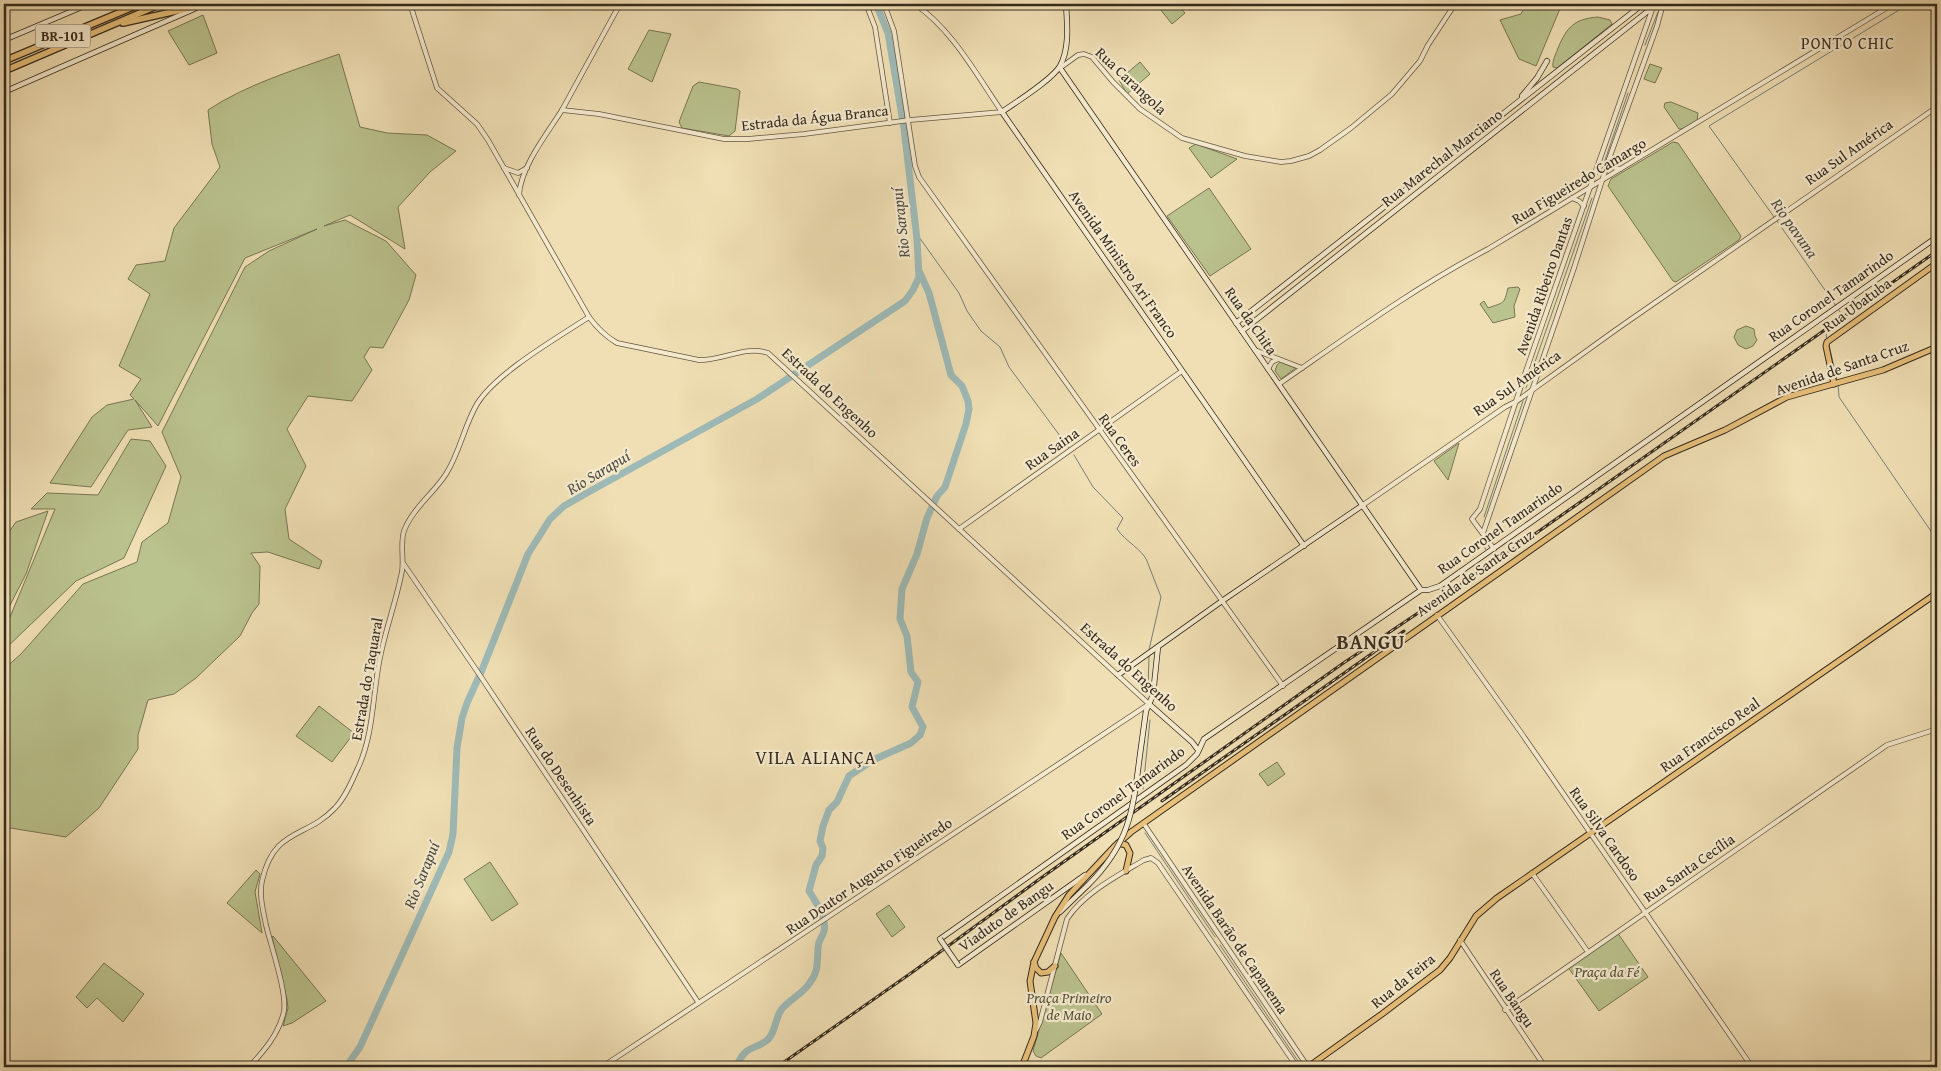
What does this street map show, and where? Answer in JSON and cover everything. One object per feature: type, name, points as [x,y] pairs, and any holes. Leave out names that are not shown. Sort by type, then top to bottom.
[{"type":"highway","points":[[123,11],[133,4]]},
{"type":"highway","name":"BR-101","points":[[4,61],[140,4]]},
{"type":"highway","name":"BR-101","points":[[4,71],[161,4]]},
{"type":"highway","points":[[108,26],[205,5]]},
{"type":"main road","points":[[4,40],[89,4]]},
{"type":"main road","points":[[1002,112],[1039,86],[1060,68],[1066,44],[1066,4]]},
{"type":"main road","name":"Rua Marechal Marciano","points":[[1236,323],[1643,4]]},
{"type":"main road","points":[[4,92],[205,5]]},
{"type":"main road","name":"Rua Marechal Marciano","points":[[1242,331],[1654,5]]},
{"type":"main road","points":[[1514,104],[1537,78],[1547,61]]},
{"type":"main road","name":"Rua da Chita","points":[[1060,68],[1421,590]]},
{"type":"main road","name":"Avenida Ministro Ari Franco","points":[[1002,112],[1304,546]]},
{"type":"main road","name":"Rua Coronel Tamarindo","points":[[1008,891],[1186,765],[1204,739],[1421,590],[1440,586],[1937,237]]},
{"type":"main road","name":"Rua Ubatuba","points":[[1834,384],[1826,346],[1827,342],[1937,263]]},
{"type":"main road","name":"Avenida de Santa Cruz","points":[[1022,1067],[1034,1034],[1036,1015],[1030,981],[1034,962],[1068,895],[1118,843],[1437,615],[1664,456],[1720,433],[1787,397],[1883,370],[1937,347]]},
{"type":"main road","name":"Rua Sul América","points":[[1118,676],[1222,601],[1363,505]]},
{"type":"main road","name":"Rua Francisco Real","points":[[1497,898],[1937,592]]},
{"type":"main road","points":[[1055,918],[1107,864],[1120,844],[1127,828],[1146,711],[1153,695],[1158,647]]},
{"type":"main road","name":"Estrada do Engenho","points":[[1149,704],[1192,742],[1198,750]]},
{"type":"main road","points":[[1118,843],[1126,845],[1130,853],[1126,871]]},
{"type":"main road","name":"Viaduto de Bangu","points":[[1008,891],[940,939],[958,965],[1088,873]]},
{"type":"main road","name":"Rua da Feira","points":[[1308,1067],[1440,970],[1476,916],[1497,898]]},
{"type":"main road","points":[[1034,962],[1036,968],[1041,973],[1048,972],[1055,966]]},
{"type":"street","name":"Estrada do Engenho","points":[[410,4],[437,88],[476,124],[488,140],[588,317],[607,338],[617,343],[685,357],[710,360],[746,351],[760,350],[768,352],[1149,704]]},
{"type":"street","points":[[519,195],[520,184],[527,168],[562,110],[620,4]]},
{"type":"street","points":[[866,4],[875,27],[890,123]]},
{"type":"street","name":"Rua Ceres","points":[[884,4],[894,31],[917,173],[1283,686]]},
{"type":"street","name":"Avenida Ministro Ari Franco","points":[[914,4],[926,11],[944,31],[1002,112]]},
{"type":"street","name":"Rua Carangola","points":[[1060,68],[1081,54],[1092,57],[1134,104],[1182,138],[1245,156],[1281,162],[1291,161],[1309,156],[1344,133],[1375,109],[1406,79],[1420,61],[1428,45],[1455,4]]},
{"type":"street","name":"Avenida Ribeiro Dantas","points":[[1483,534],[1663,4]]},
{"type":"street","name":"Rua Figueiredo Camargo","points":[[1279,384],[1419,289],[1893,4]]},
{"type":"street","name":"Avenida Ribeiro Dantas","points":[[1483,534],[1472,519],[1480,509],[1654,5]]},
{"type":"street","name":"Rua Sul América","points":[[1363,505],[1493,415],[1517,401],[1532,388],[1937,107]]},
{"type":"street","name":"Estrada da Água Branca","points":[[562,110],[599,114],[676,130],[737,139],[769,138],[907,120],[1002,112]]},
{"type":"street","points":[[1609,159],[1612,167],[1620,169]]},
{"type":"street","points":[[503,168],[518,173]]},
{"type":"street","points":[[509,178],[527,168]]},
{"type":"street","points":[[1572,198],[1584,206]]},
{"type":"street","name":"Estrada do Taquaral","points":[[249,1067],[274,1036],[284,1009],[280,980],[261,901],[264,873],[272,856],[282,842],[325,817],[337,806],[364,756],[369,741],[381,652],[403,563],[404,531],[414,513],[438,486],[452,464],[468,422],[477,403],[485,393],[507,374],[588,317]]},
{"type":"street","points":[[1255,350],[1302,368]]},
{"type":"street","points":[[1268,369],[1272,362],[1278,359]]},
{"type":"street","name":"Rua Saina","points":[[959,529],[1182,371]]},
{"type":"street","points":[[1483,534],[1494,549]]},
{"type":"street","name":"Rua do Desenhista","points":[[403,563],[698,1002]]},
{"type":"street","name":"Rua Silva Cardoso","points":[[1437,615],[1646,912],[1752,1067]]},
{"type":"street","name":"Rua Doutor Augusto Figueiredo","points":[[602,1067],[1149,704]]},
{"type":"street","name":"Rua Santa Cecília","points":[[1505,1010],[1887,745],[1937,729]]},
{"type":"street","name":"Avenida Barão de Capanema","points":[[1144,824],[1308,1067]]},
{"type":"street","name":"Avenida de Santa Cruz","points":[[1034,1034],[1040,1022],[1067,919],[1078,904],[1147,858],[1154,859]]},
{"type":"street","name":"Avenida Barão de Capanema","points":[[1154,859],[1297,1067]]},
{"type":"street","points":[[1532,873],[1588,952]]},
{"type":"street","name":"Rua Bangu","points":[[1460,940],[1505,1010],[1545,1067]]},
{"type":"green space","points":[[1156,4],[1177,4],[1185,13],[1172,24]]},
{"type":"green space","points":[[1526,4],[1562,4],[1536,66],[1519,59],[1500,20],[1521,14]]},
{"type":"green space","points":[[203,15],[217,53],[189,65],[168,31]]},
{"type":"green space","points":[[1598,17],[1610,20],[1612,24],[1557,68],[1553,67],[1558,48],[1568,29],[1577,22]]},
{"type":"green space","points":[[649,30],[671,34],[652,82],[628,69]]},
{"type":"green space","points":[[339,54],[360,127],[387,133],[427,135],[456,151],[430,172],[398,207],[405,249],[350,215],[324,226],[345,220],[386,241],[416,275],[409,300],[383,348],[370,347],[364,357],[372,370],[352,401],[308,396],[287,429],[306,466],[285,509],[289,539],[322,561],[319,569],[268,552],[251,553],[260,566],[259,604],[240,636],[196,678],[174,694],[148,700],[138,735],[138,749],[99,808],[66,837],[4,827],[4,669],[21,654],[83,584],[137,562],[142,542],[168,523],[181,477],[162,432],[245,267],[269,251],[317,229],[245,258],[158,426],[135,400],[152,427],[128,430],[91,487],[50,483],[92,417],[107,405],[134,399],[130,395],[141,379],[119,366],[150,294],[128,279],[136,265],[165,261],[174,228],[220,167],[212,144],[208,110],[255,85]]},
{"type":"green space","points":[[1140,62],[1150,74],[1127,94],[1119,80]]},
{"type":"green space","points":[[1650,64],[1662,68],[1655,83],[1644,79]]},
{"type":"green space","points":[[699,82],[740,91],[735,131],[729,136],[682,128],[679,122],[693,86]]},
{"type":"green space","points":[[1671,102],[1698,113],[1697,121],[1683,129],[1679,129],[1664,107],[1665,103]]},
{"type":"green space","points":[[1673,142],[1678,143],[1741,236],[1739,240],[1676,282],[1673,281],[1608,186],[1611,179]]},
{"type":"green space","points":[[1196,144],[1237,159],[1211,178],[1189,148]]},
{"type":"green space","points":[[1209,188],[1251,249],[1210,276],[1167,216]]},
{"type":"green space","points":[[1518,287],[1520,289],[1514,306],[1515,317],[1493,323],[1480,304],[1484,301],[1488,308],[1500,304],[1504,300],[1508,288]]},
{"type":"green space","points":[[1746,326],[1754,329],[1757,340],[1753,346],[1746,349],[1738,345],[1734,337],[1737,330]]},
{"type":"green space","points":[[1280,362],[1296,368],[1281,379],[1275,371]]},
{"type":"green space","points":[[131,439],[150,441],[166,466],[124,558],[76,581],[4,650],[4,612],[10,617],[55,509],[31,509],[47,493],[98,495]]},
{"type":"green space","points":[[1459,443],[1448,480],[1434,461]]},
{"type":"green space","points":[[48,511],[26,574],[8,609],[4,604],[4,539],[16,522]]},
{"type":"green space","points":[[319,706],[354,733],[332,762],[296,736]]},
{"type":"green space","points":[[1277,762],[1285,774],[1268,786],[1259,774]]},
{"type":"green space","points":[[490,862],[518,904],[492,921],[464,879]]},
{"type":"green space","points":[[256,870],[260,874],[255,892],[262,933],[227,903]]},
{"type":"green space","points":[[889,905],[905,927],[892,937],[876,914]]},
{"type":"green space","name":"Praça da Fé","points":[[1617,932],[1648,977],[1599,1011],[1567,966]]},
{"type":"green space","points":[[273,936],[326,1001],[292,1023],[283,1026],[288,1008]]},
{"type":"green space","name":"Praça Primeiro de Maio","points":[[1061,953],[1102,1014],[1041,1058],[1036,1056],[1033,1051]]},
{"type":"green space","points":[[104,963],[144,994],[123,1022],[97,998],[87,1008],[76,997]]},
{"type":"waterway","name":"Rio Sarapuí","points":[[346,1067],[360,1047],[449,852],[453,834],[457,748],[462,718],[528,554],[550,519],[564,506],[757,399],[905,301],[913,290],[919,277],[917,239],[904,128],[888,33],[876,4]]},
{"type":"waterway","name":"Rio pavuna","points":[[1774,217],[1709,126],[1909,4]]},
{"type":"waterway","points":[[1645,45],[1658,12]]},
{"type":"waterway","points":[[1601,172],[1628,93]]},
{"type":"waterway","points":[[1526,388],[1592,198]]},
{"type":"waterway","name":"Rio pavuna","points":[[1777,221],[1836,306]]},
{"type":"waterway","points":[[915,226],[919,237],[959,293],[967,311],[981,331],[1000,347],[1009,367],[1069,448]]},
{"type":"waterway","points":[[744,1067],[739,1061],[742,1056],[748,1050],[762,1044],[769,1038],[781,1010],[806,988],[816,971],[818,946],[823,934],[824,923],[821,912],[809,891],[816,865],[822,856],[823,848],[820,841],[829,810],[837,802],[849,776],[873,760],[911,743],[920,735],[923,727],[912,707],[918,682],[911,672],[907,636],[900,619],[902,589],[917,554],[927,518],[937,496],[945,487],[966,424],[969,409],[962,386],[951,375],[929,293],[920,273]]},
{"type":"waterway","name":"Rio pavuna","points":[[1827,339],[1826,335],[1846,320],[1838,309]]},
{"type":"waterway","name":"Rio pavuna","points":[[1829,345],[1837,380]]},
{"type":"waterway","name":"Rio pavuna","points":[[1838,384],[1839,397],[1937,540]]},
{"type":"waterway","points":[[1484,517],[1523,401]]},
{"type":"waterway","points":[[1074,455],[1093,487],[1123,518],[1117,529],[1145,557],[1161,597],[1149,650]]},
{"type":"waterway","points":[[1480,539],[1486,550]]},
{"type":"waterway","points":[[1148,688],[1149,656]]},
{"type":"waterway","points":[[1143,789],[1150,720]]},
{"type":"waterway","points":[[1145,833],[1215,937]]},
{"type":"waterway","points":[[1220,945],[1302,1067]]},
{"type":"railway","points":[[777,1067],[1342,664],[1515,548],[1937,251]]},
{"type":"railway","points":[[1162,801],[1404,631]]},
{"type":"district","name":"PONTO CHIC","points":[[1848,43]]},
{"type":"district","name":"BANGU","points":[[1371,642]]},
{"type":"district","name":"VILA ALIANÇA","points":[[816,758]]}]
